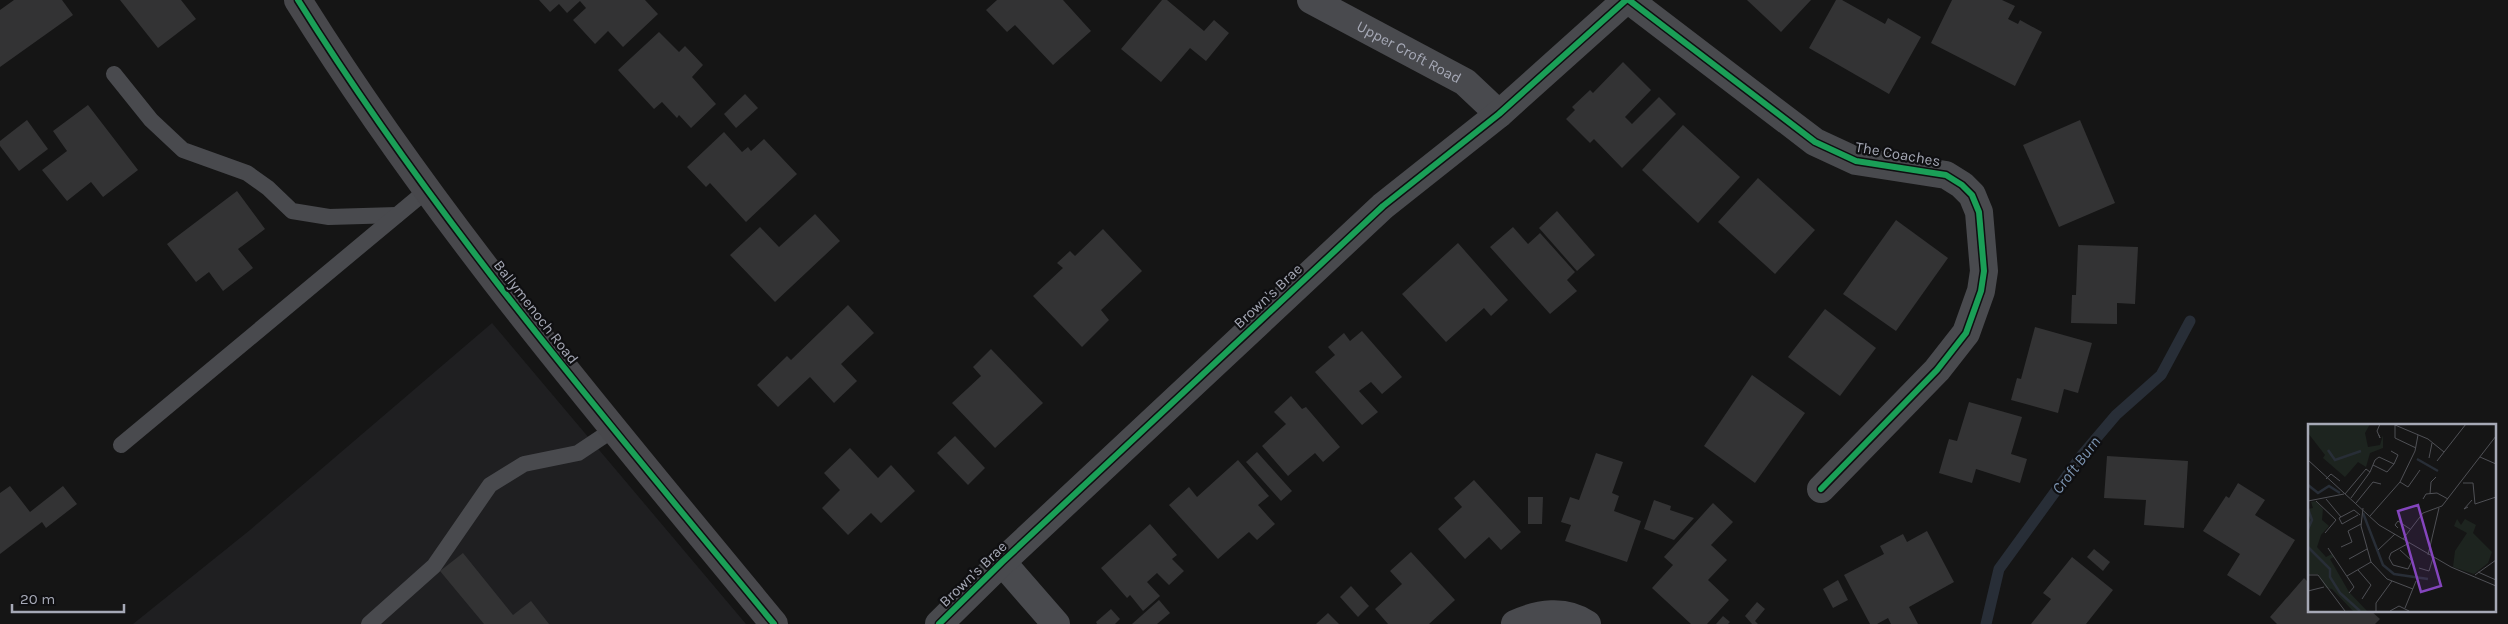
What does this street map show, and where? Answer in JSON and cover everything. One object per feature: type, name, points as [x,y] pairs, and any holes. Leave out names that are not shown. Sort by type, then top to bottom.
[{"type":"street","name":"Ballymenoch Road","points":[[298,0],[346,77],[426,191],[614,429],[774,624]]},
{"type":"street","name":"Upper Croft Road","points":[[1311,0],[1465,82],[1499,114]]},
{"type":"street","name":"Brown's Brae","points":[[939,624],[1002,562],[1383,206],[1499,114],[1628,0]]},
{"type":"street","name":"The Coaches","points":[[1628,0],[1814,142],[1856,161],[1946,176],[1962,185],[1972,195],[1979,212],[1984,271],[1975,311],[1966,333],[1937,370],[1821,489]]},
{"type":"street","points":[[1002,562],[1056,624]]},
{"type":"street","points":[[1515,624],[1540,615],[1555,614],[1569,616],[1587,624]]},
{"type":"lane","points":[[114,74],[151,120],[183,150],[247,173],[268,188],[292,211],[329,217],[397,215]]},
{"type":"lane","points":[[121,445],[426,191]]},
{"type":"lane","points":[[369,624],[434,566],[490,485],[524,464],[578,453],[614,429]]},
{"type":"shaded area","points":[[492,323],[746,624],[133,624],[250,530]]},
{"type":"building","points":[[14,0],[62,0],[73,15],[0,67],[0,10]]},
{"type":"building","points":[[120,0],[181,0],[196,19],[158,48]]},
{"type":"building","points":[[539,0],[645,0],[658,14],[623,47],[608,31],[595,44],[573,20],[586,8],[580,1],[567,13],[559,4],[550,12]]},
{"type":"building","points":[[997,0],[1063,0],[1091,31],[1053,65],[1015,25],[1007,32],[986,10]]},
{"type":"building","points":[[1162,0],[1167,0],[1204,31],[1214,20],[1229,33],[1206,61],[1190,48],[1161,82],[1121,49]]},
{"type":"building","points":[[1747,0],[1811,0],[1781,32]]},
{"type":"building","points":[[1836,0],[1842,0],[1885,24],[1888,18],[1921,37],[1889,94],[1809,48]]},
{"type":"building","points":[[1952,0],[2002,0],[2015,6],[2008,19],[2018,24],[2020,20],[2042,32],[2015,86],[1931,43]]},
{"type":"building","points":[[659,32],[679,52],[685,46],[703,65],[692,77],[716,104],[691,128],[679,115],[677,118],[662,102],[654,109],[618,70]]},
{"type":"building","points":[[1623,62],[1651,90],[1625,117],[1632,124],[1659,97],[1676,114],[1622,168],[1594,139],[1590,143],[1566,119],[1575,110],[1572,107],[1590,90],[1593,93]]},
{"type":"building","points":[[745,94],[758,108],[736,128],[724,114]]},
{"type":"building","points":[[88,105],[138,170],[103,197],[91,182],[67,201],[42,170],[67,151],[53,131]]},
{"type":"building","points":[[27,120],[48,149],[19,171],[0,146],[0,141]]},
{"type":"building","points":[[2080,120],[2115,203],[2059,227],[2023,145]]},
{"type":"building","points":[[1683,125],[1740,177],[1698,223],[1642,170]]},
{"type":"building","points":[[724,132],[742,152],[748,147],[751,151],[764,139],[797,174],[746,222],[710,183],[706,187],[687,167]]},
{"type":"building","points":[[1758,178],[1815,230],[1775,274],[1718,222]]},
{"type":"building","points":[[237,191],[265,229],[238,249],[253,268],[223,291],[209,272],[196,282],[167,244]]},
{"type":"building","points":[[1557,211],[1595,255],[1577,271],[1539,228]]},
{"type":"building","points":[[815,214],[840,241],[775,302],[730,255],[760,227],[779,247]]},
{"type":"building","points":[[1896,220],[1948,258],[1896,331],[1843,294]]},
{"type":"building","points":[[1513,227],[1528,244],[1540,233],[1575,272],[1567,280],[1577,291],[1550,314],[1490,247]]},
{"type":"building","points":[[1103,229],[1142,271],[1101,310],[1109,320],[1082,347],[1033,296],[1063,268],[1057,263],[1070,251],[1075,256]]},
{"type":"building","points":[[1458,243],[1508,300],[1491,316],[1484,308],[1446,342],[1402,294]]},
{"type":"building","points":[[2078,245],[2138,247],[2135,304],[2117,303],[2117,324],[2071,323],[2072,295],[2076,295]]},
{"type":"building","points":[[848,305],[874,333],[841,364],[857,381],[834,403],[810,377],[778,407],[757,385],[787,356],[791,360]]},
{"type":"building","points":[[1825,309],[1876,348],[1840,396],[1788,357]]},
{"type":"building","points":[[2035,327],[2092,343],[2078,393],[2064,389],[2058,413],[2011,400],[2017,378],[2021,379]]},
{"type":"building","points":[[1362,331],[1402,377],[1382,394],[1371,382],[1359,391],[1378,412],[1362,425],[1315,372],[1335,355],[1328,347],[1344,333],[1350,341]]},
{"type":"building","points":[[991,349],[1043,403],[995,448],[952,403],[981,376],[973,367]]},
{"type":"building","points":[[1752,375],[1805,413],[1755,483],[1704,446]]},
{"type":"building","points":[[1291,396],[1302,409],[1306,407],[1340,447],[1323,462],[1315,453],[1288,476],[1262,446],[1286,424],[1274,412]]},
{"type":"building","points":[[1969,402],[2022,417],[2011,454],[2027,459],[2020,483],[1976,469],[1972,483],[1939,473],[1949,439],[1957,441]]},
{"type":"building","points":[[955,436],[985,468],[968,485],[937,453]]},
{"type":"building","points":[[850,448],[878,478],[891,465],[915,491],[881,523],[871,513],[848,535],[822,508],[840,490],[824,473]]},
{"type":"building","points":[[1257,452],[1292,491],[1281,501],[1246,462]]},
{"type":"building","points":[[1596,453],[1623,462],[1612,493],[1619,496],[1614,511],[1641,521],[1627,562],[1565,541],[1571,525],[1561,522],[1570,497],[1579,500]]},
{"type":"building","points":[[2107,456],[2188,461],[2184,528],[2144,525],[2146,500],[2104,498]]},
{"type":"building","points":[[1238,460],[1269,496],[1258,505],[1275,524],[1257,540],[1249,532],[1218,559],[1169,505],[1189,487],[1197,497]]},
{"type":"building","points":[[1474,480],[1521,532],[1501,550],[1489,537],[1465,559],[1438,529],[1462,507],[1454,498]]},
{"type":"building","points":[[2238,483],[2265,500],[2255,515],[2295,540],[2260,596],[2227,575],[2240,554],[2203,531],[2226,496],[2229,498]]},
{"type":"building","points":[[10,486],[30,512],[63,486],[77,504],[46,528],[42,522],[0,554],[0,493]]},
{"type":"building","points":[[1528,497],[1543,497],[1542,524],[1528,524]]},
{"type":"building","points":[[1654,500],[1671,506],[1670,510],[1694,518],[1674,540],[1644,529]]},
{"type":"building","points":[[1713,503],[1733,522],[1711,545],[1727,560],[1708,580],[1729,600],[1707,624],[1691,624],[1652,588],[1673,565],[1664,557]]},
{"type":"building","points":[[1150,524],[1177,555],[1172,559],[1184,571],[1169,585],[1157,573],[1147,582],[1160,596],[1143,611],[1130,595],[1127,598],[1101,568]]},
{"type":"building","points":[[1927,531],[1954,582],[1909,607],[1918,624],[1891,624],[1888,618],[1877,624],[1870,624],[1844,575],[1884,554],[1880,546],[1903,534],[1907,542]]},
{"type":"building","points":[[2094,549],[2110,562],[2103,571],[2087,557]]},
{"type":"building","points":[[1411,552],[1455,600],[1429,624],[1388,624],[1375,609],[1402,584],[1390,571]]},
{"type":"building","points":[[463,553],[513,615],[531,601],[549,624],[484,624],[440,571]]},
{"type":"building","points":[[2072,557],[2113,590],[2086,624],[2031,624],[2051,599],[2043,593]]},
{"type":"building","points":[[2304,578],[2308,582],[2308,612],[2372,612],[2380,619],[2375,624],[2277,624],[2270,617]]},
{"type":"building","points":[[1838,580],[1848,600],[1833,608],[1823,589]]},
{"type":"building","points":[[1351,586],[1369,606],[1358,617],[1340,597]]},
{"type":"building","points":[[1159,600],[1170,613],[1157,624],[1132,624]]},
{"type":"building","points":[[1757,602],[1765,609],[1755,621],[1758,624],[1752,624],[1745,616]]},
{"type":"building","points":[[1111,609],[1120,619],[1115,624],[1097,624],[1096,622]]},
{"type":"building","points":[[1328,613],[1339,624],[1316,624]]},
{"type":"building","points":[[1723,616],[1730,622],[1728,624],[1716,624]]},
{"type":"waterway","name":"Croft Burn","points":[[1986,624],[1999,569],[2082,455],[2116,415],[2161,375],[2190,321]]},
{"type":"cycle path","points":[[298,0],[352,83],[466,242],[587,397],[774,624]]},
{"type":"cycle path","points":[[939,624],[1002,562],[1383,206],[1499,114],[1626,0]]},
{"type":"cycle path","points":[[1629,0],[1815,142],[1856,161],[1946,175],[1962,185],[1972,195],[1979,212],[1984,271],[1981,291],[1966,333],[1937,370],[1821,489]]}]
